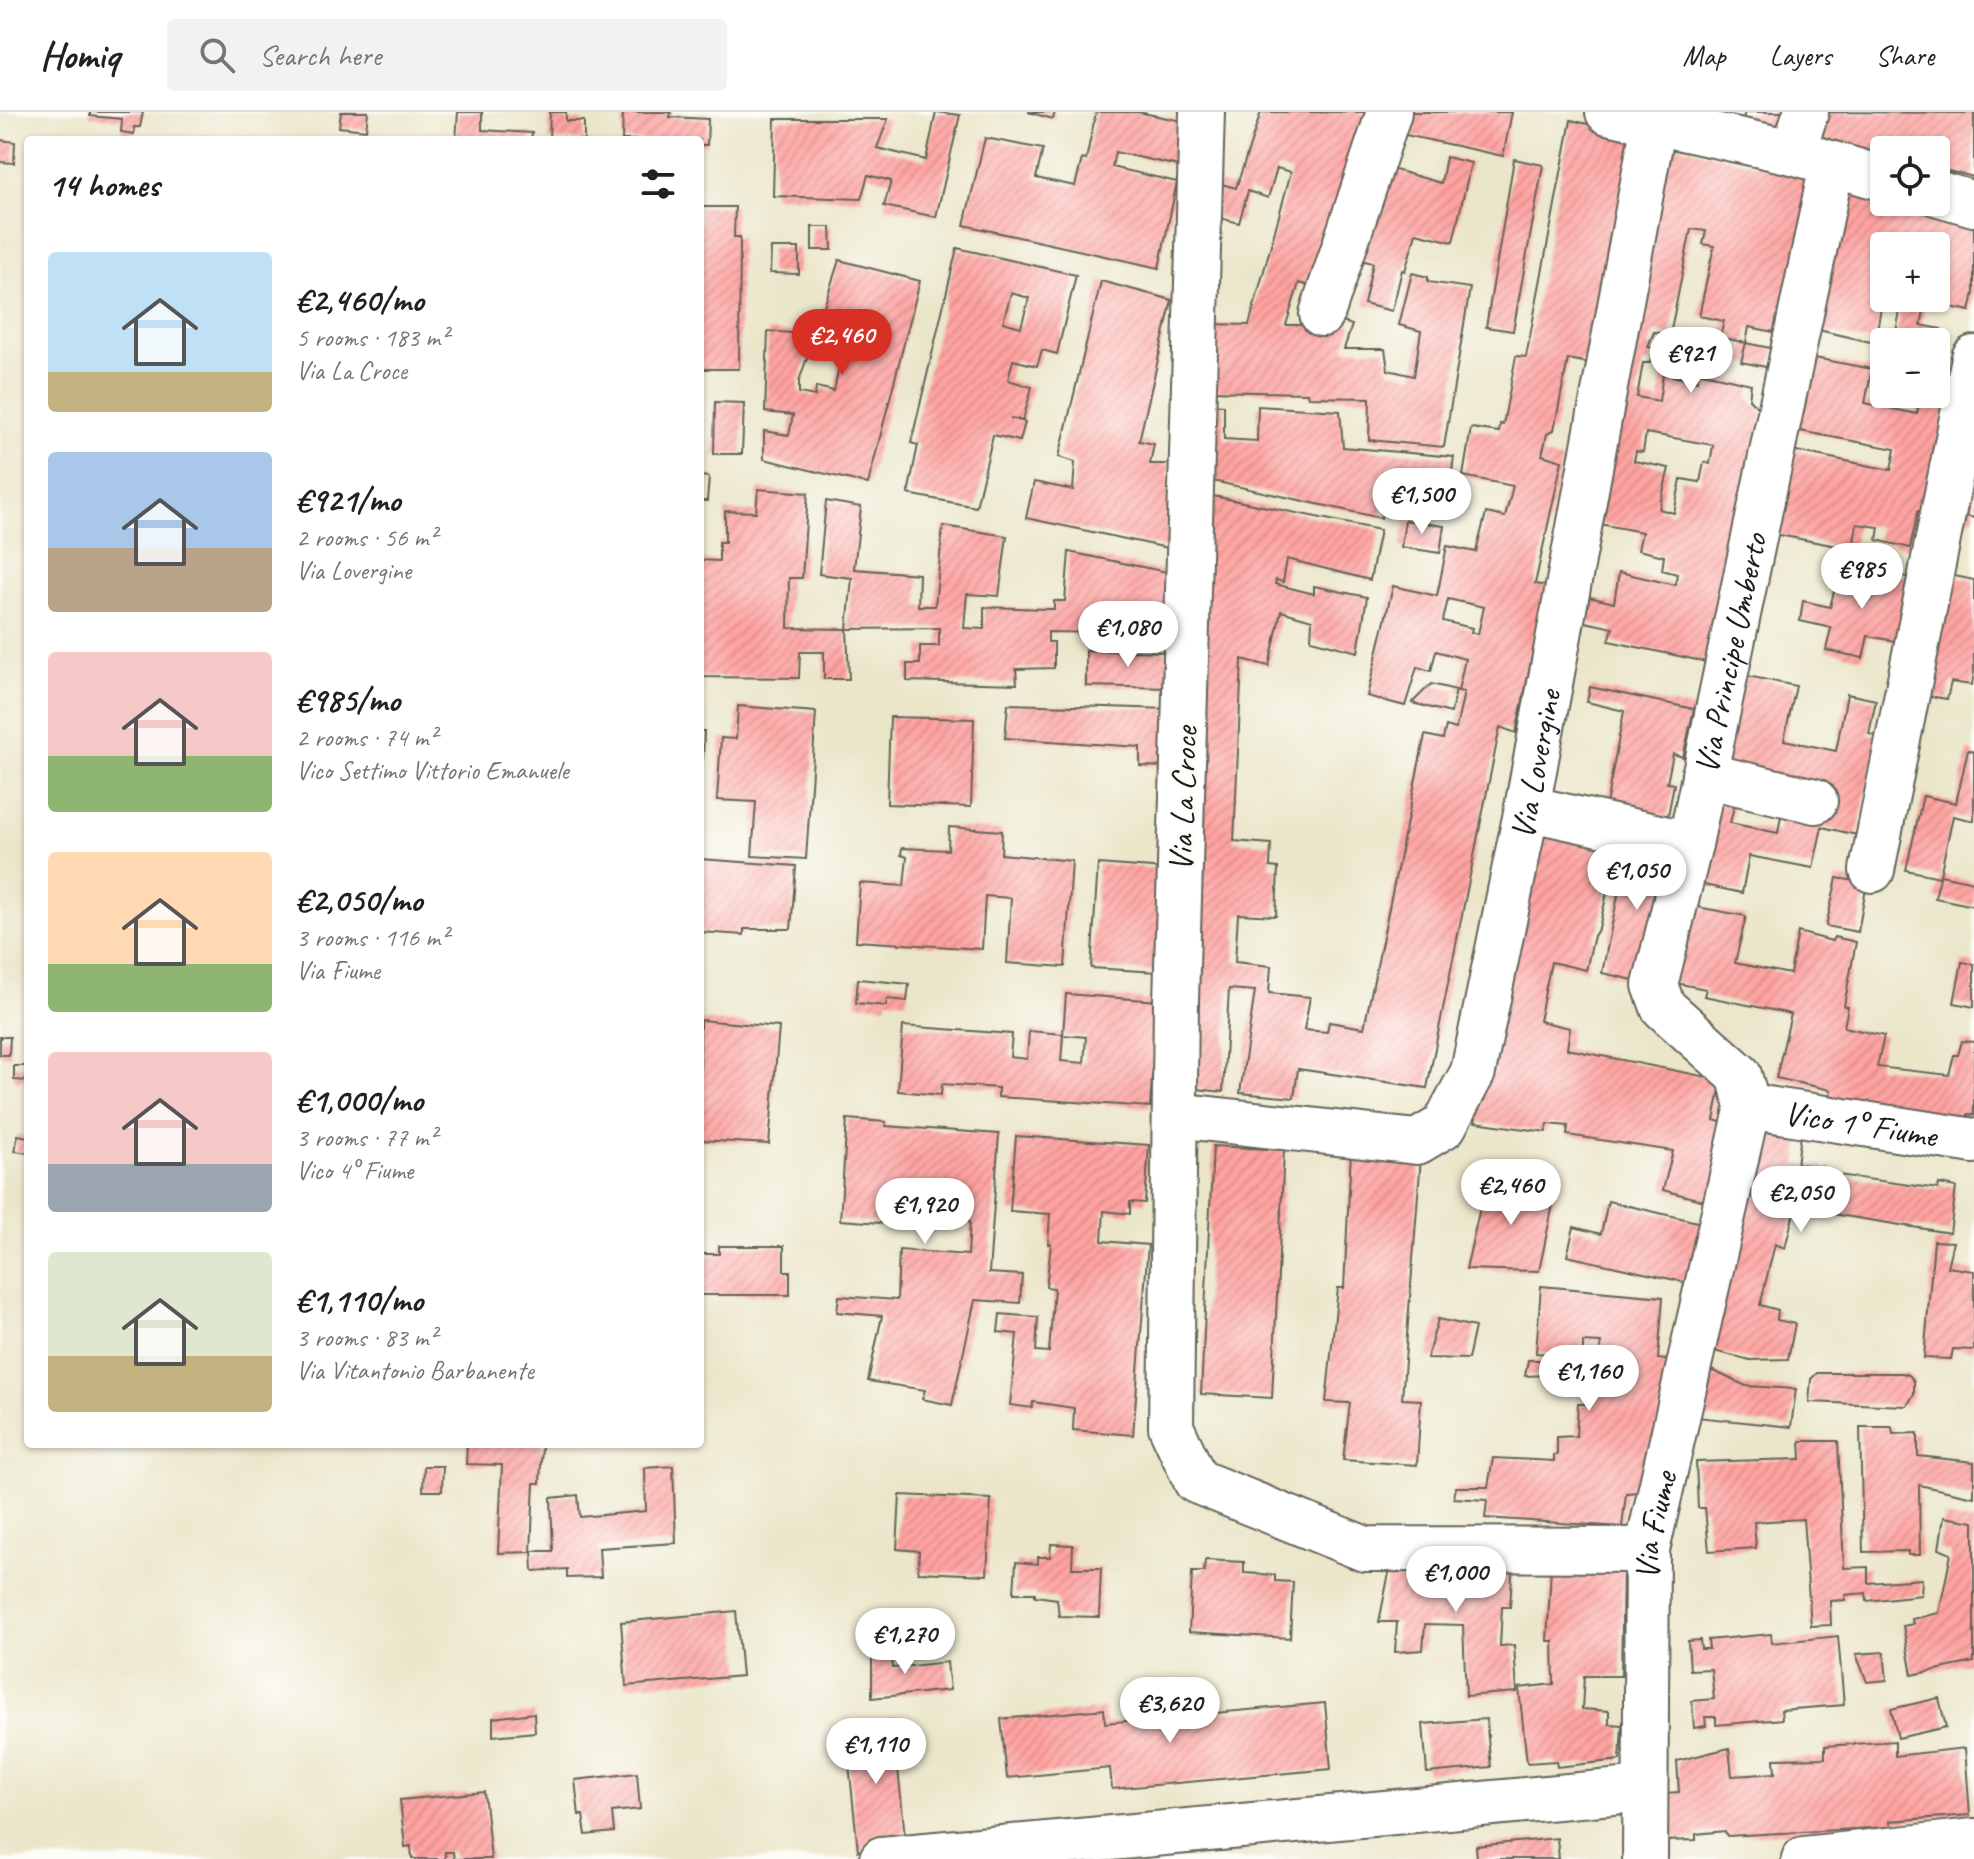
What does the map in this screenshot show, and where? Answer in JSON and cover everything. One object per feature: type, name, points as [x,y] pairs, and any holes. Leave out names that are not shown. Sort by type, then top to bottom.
[{"type":"street","name":"Via La Croce","points":[[1202,112],[1175,1115],[1171,1427],[1196,1481],[1365,1549],[1647,1550]]},
{"type":"street","points":[[1322,314],[1389,112]]},
{"type":"street","points":[[1608,112],[1654,123],[1732,125],[1810,143],[1870,172]]},
{"type":"street","name":"Via Lovergine","points":[[1175,1115],[1417,1142],[1444,1126],[1473,1072],[1527,808],[1654,123]]},
{"type":"street","name":"Via Principe Umberto","points":[[1748,1106],[1739,1075],[1663,1007],[1655,985],[1704,775],[1810,143]]},
{"type":"street","points":[[1950,197],[1974,204]]},
{"type":"street","points":[[1872,870],[1974,358]]},
{"type":"street","points":[[1704,775],[1815,801]]},
{"type":"street","points":[[1527,808],[1690,844]]},
{"type":"street","name":"Vico 1° Fiume","points":[[1748,1106],[1974,1141]]},
{"type":"street","name":"Via Fiume","points":[[1645,1859],[1647,1550],[1748,1106]]},
{"type":"street","points":[[882,1859],[1645,1789]]},
{"type":"street","points":[[1804,1859],[1974,1841]]},
{"type":"building","points":[[90,112],[143,112],[140,127],[134,127],[134,134],[121,132],[122,119],[90,116]]},
{"type":"building","points":[[341,112],[368,112],[366,130],[339,127]]},
{"type":"building","points":[[458,112],[482,112],[482,130],[532,133],[532,136],[456,136]]},
{"type":"building","points":[[550,112],[566,112],[566,121],[584,121],[584,136],[549,136]]},
{"type":"building","points":[[623,112],[671,112],[670,117],[708,119],[707,145],[704,145],[704,136],[622,136]]},
{"type":"building","points":[[936,112],[960,115],[936,217],[884,206],[891,181],[868,175],[861,199],[773,196],[775,119],[888,119],[877,148],[926,160]]},
{"type":"building","points":[[1028,112],[1055,112],[1053,119]]},
{"type":"building","points":[[1096,112],[1138,112],[1192,123],[1183,167],[1115,152],[1112,167],[1177,182],[1159,268],[964,225],[985,138],[1043,149],[1036,178],[1075,186],[1082,159],[1086,160]]},
{"type":"building","points":[[1261,112],[1372,112],[1319,289],[1299,283],[1286,325],[1323,325],[1326,316],[1352,325],[1344,349],[1385,349],[1388,370],[1414,376],[1421,331],[1399,325],[1412,273],[1428,277],[1428,282],[1470,288],[1444,447],[1369,440],[1370,398],[1209,391],[1212,324],[1249,325],[1291,172],[1277,168],[1268,198],[1248,191],[1239,223],[1216,217],[1218,183],[1236,188]]},
{"type":"building","points":[[1406,112],[1512,112],[1503,156],[1401,134]]},
{"type":"building","points":[[1745,112],[1792,112],[1785,133],[1742,122]]},
{"type":"building","points":[[1816,112],[1974,113],[1974,177],[1950,171],[1950,136],[1870,136],[1870,152],[1809,138]]},
{"type":"building","points":[[1571,120],[1645,138],[1599,365],[1568,359],[1554,430],[1547,434],[1542,455],[1562,461],[1535,584],[1547,586],[1516,733],[1500,727],[1427,1088],[1298,1069],[1294,1098],[1240,1093],[1255,991],[1229,989],[1223,1092],[1187,1088],[1208,495],[1380,530],[1370,580],[1287,559],[1283,582],[1276,580],[1275,584],[1314,594],[1314,586],[1367,597],[1358,652],[1311,640],[1312,620],[1281,611],[1269,666],[1242,659],[1234,841],[1271,844],[1270,867],[1278,868],[1276,916],[1238,914],[1235,962],[1271,966],[1269,993],[1310,997],[1304,1030],[1327,1032],[1329,1022],[1364,1028],[1425,735],[1443,739],[1446,726],[1456,729],[1464,692],[1458,691],[1465,659],[1436,651],[1431,671],[1417,667],[1405,706],[1367,696],[1393,586],[1437,596],[1447,546],[1476,552],[1486,513],[1505,517],[1513,486],[1463,476],[1471,428],[1499,432],[1516,356],[1526,357]],"holes":[[[1448,599],[1484,607],[1478,634],[1471,632],[1472,628],[1443,621]]]},
{"type":"building","points":[[0,140],[15,142],[14,163],[0,162]]},
{"type":"building","points":[[1656,140],[1813,179],[1779,333],[1749,327],[1746,343],[1720,337],[1724,321],[1699,316],[1714,246],[1703,244],[1706,231],[1691,229],[1670,335],[1654,332],[1648,347],[1654,348],[1650,363],[1643,363],[1637,397],[1659,401],[1663,374],[1697,381],[1699,372],[1751,384],[1749,399],[1763,412],[1711,663],[1609,641],[1613,628],[1571,619],[1576,594],[1614,603],[1619,572],[1675,585],[1677,574],[1662,570],[1664,556],[1638,550],[1642,532],[1589,522]],"holes":[[[1646,433],[1713,445],[1710,464],[1704,462],[1700,482],[1681,479],[1674,513],[1659,509],[1669,468],[1634,461],[1636,451],[1643,452]]]},
{"type":"building","points":[[1446,157],[1471,163],[1453,242],[1416,233],[1405,271],[1402,270],[1392,311],[1364,304],[1373,263],[1361,260],[1388,168],[1441,183]]},
{"type":"building","points":[[1514,159],[1543,165],[1513,331],[1486,327]]},
{"type":"building","points":[[1835,184],[1870,193],[1870,216],[1950,216],[1950,212],[1974,218],[1974,293],[1970,311],[1950,307],[1950,232],[1870,232],[1870,312],[1880,312],[1878,328],[1870,328],[1870,342],[1805,327]]},
{"type":"building","points":[[704,207],[735,207],[734,237],[740,237],[739,369],[704,369]]},
{"type":"building","points":[[812,227],[831,227],[832,250],[812,250]]},
{"type":"building","points":[[771,248],[799,248],[799,274],[770,273]]},
{"type":"building","points":[[957,248],[1076,275],[1057,354],[1042,350],[1037,366],[1013,360],[1008,380],[1032,387],[1023,420],[1010,418],[1025,422],[1020,441],[993,435],[976,507],[908,494],[918,445],[911,443]],"holes":[[[1011,293],[1029,298],[1021,327],[1003,322]]]},
{"type":"building","points":[[839,260],[920,281],[868,484],[764,459],[764,431],[789,435],[793,415],[765,412],[768,331],[815,335],[799,381],[799,393],[815,396],[816,387],[834,391],[841,356],[833,354],[839,331],[856,334],[859,320],[821,316]]},
{"type":"building","points":[[1101,281],[1172,300],[1139,441],[1154,444],[1150,464],[1169,464],[1168,548],[1026,518],[1034,482],[1073,490],[1075,462],[1059,457]]},
{"type":"building","points":[[1900,312],[1924,312],[1921,325],[1936,328],[1897,328]]},
{"type":"building","points":[[1746,343],[1775,349],[1771,368],[1741,362]]},
{"type":"building","points":[[1799,355],[1870,369],[1865,403],[1870,404],[1870,408],[1917,414],[1918,408],[1945,408],[1924,513],[1918,511],[1910,548],[1877,540],[1879,527],[1857,524],[1853,549],[1763,532],[1781,448],[1891,470],[1895,449],[1784,428]]},
{"type":"building","points":[[715,402],[744,403],[742,454],[714,454]]},
{"type":"building","points":[[1209,404],[1224,405],[1224,439],[1257,441],[1258,406],[1340,411],[1343,447],[1454,457],[1448,501],[1385,493],[1381,518],[1208,480]]},
{"type":"building","points":[[1974,425],[1974,518],[1953,513]]},
{"type":"building","points":[[704,476],[709,477],[707,501],[704,501]]},
{"type":"building","points":[[758,489],[808,493],[802,578],[789,578],[788,628],[847,629],[849,679],[824,679],[824,652],[800,652],[799,678],[704,677],[704,560],[719,561],[719,542],[725,542],[725,511],[756,512]]},
{"type":"building","points":[[826,501],[861,507],[854,569],[919,574],[918,606],[935,606],[943,526],[1007,536],[999,596],[967,594],[964,628],[984,629],[984,607],[1054,609],[1054,601],[1065,601],[1069,552],[1167,572],[1166,634],[1048,632],[1048,642],[1054,642],[1054,668],[1016,669],[1017,684],[907,681],[907,664],[920,664],[920,646],[939,646],[939,628],[847,629],[852,578],[819,574]]},
{"type":"building","points":[[1405,520],[1444,526],[1440,553],[1401,547]]},
{"type":"building","points":[[1870,569],[1912,578],[1900,642],[1868,636],[1863,658],[1826,650],[1831,628],[1800,621],[1803,601],[1830,607],[1839,572],[1869,577]]},
{"type":"building","points":[[1940,573],[1974,580],[1972,685],[1951,682],[1947,699],[1917,694]]},
{"type":"building","points":[[1086,650],[1171,652],[1169,688],[1086,686]]},
{"type":"building","points":[[1733,673],[1796,686],[1784,740],[1836,751],[1847,694],[1876,700],[1869,734],[1878,736],[1857,835],[1822,827],[1813,868],[1749,856],[1742,893],[1690,882],[1709,788],[1737,794],[1730,823],[1778,833],[1783,804],[1713,769]]},
{"type":"building","points":[[1431,684],[1456,690],[1451,713],[1412,703]]},
{"type":"building","points":[[1590,687],[1694,709],[1683,757],[1673,754],[1667,783],[1674,784],[1668,816],[1640,810],[1638,819],[1605,810],[1624,711],[1587,702]]},
{"type":"building","points":[[1008,704],[1170,709],[1169,767],[1140,766],[1140,747],[1005,738]]},
{"type":"building","points":[[738,706],[816,712],[806,859],[752,856],[756,802],[717,800],[721,738],[736,739]]},
{"type":"building","points":[[890,717],[974,719],[971,807],[887,804]]},
{"type":"building","points":[[1968,750],[1974,752],[1974,821],[1953,816],[1940,875],[1974,882],[1974,906],[1935,898],[1940,877],[1906,870],[1923,796],[1956,803]]},
{"type":"building","points":[[1534,822],[1619,840],[1586,970],[1551,962],[1539,1021],[1570,1028],[1567,1049],[1722,1080],[1714,1120],[1730,1125],[1712,1203],[1663,1190],[1673,1151],[1567,1135],[1568,1126],[1548,1124],[1546,1132],[1475,1122]]},
{"type":"building","points":[[949,827],[1002,831],[1001,854],[1072,861],[1065,967],[1007,963],[1011,898],[985,896],[982,949],[856,941],[860,883],[904,886],[907,857],[901,855],[902,848],[948,850]]},
{"type":"building","points":[[1629,842],[1672,851],[1643,982],[1602,973]]},
{"type":"building","points":[[704,859],[796,866],[791,929],[744,929],[744,935],[704,932]]},
{"type":"building","points":[[1098,864],[1165,869],[1158,972],[1091,968]]},
{"type":"building","points":[[1837,878],[1867,883],[1858,932],[1826,926]]},
{"type":"building","points":[[1692,906],[1746,916],[1735,963],[1790,974],[1798,932],[1832,941],[1834,937],[1856,942],[1844,1006],[1848,1007],[1844,1027],[1884,1036],[1877,1067],[1949,1075],[1954,1055],[1958,1055],[1962,1041],[1974,1042],[1974,1115],[1968,1114],[1967,1125],[1829,1103],[1831,1090],[1776,1078],[1791,1014],[1704,996],[1706,989],[1670,982]]},
{"type":"building","points":[[1962,962],[1974,964],[1974,1007],[1954,1003]]},
{"type":"building","points":[[858,979],[909,984],[907,1001],[887,999],[886,1006],[856,1003]]},
{"type":"building","points":[[1066,994],[1158,1001],[1150,1107],[998,1097],[998,1088],[942,1084],[941,1095],[898,1091],[903,1026],[1012,1034],[1010,1057],[1027,1059],[1029,1031],[1063,1034]],"holes":[[[1063,1035],[1086,1037],[1084,1063],[1061,1061]]]},
{"type":"building","points":[[704,1020],[779,1027],[769,1144],[704,1140]]},
{"type":"building","points":[[0,1037],[10,1037],[9,1055],[0,1055]]},
{"type":"building","points":[[14,1066],[24,1066],[24,1081],[14,1080]]},
{"type":"building","points":[[847,1119],[886,1122],[886,1126],[999,1134],[989,1273],[1022,1275],[1020,1303],[975,1300],[952,1405],[922,1399],[925,1390],[868,1381],[882,1316],[837,1312],[839,1296],[897,1300],[899,1250],[968,1255],[970,1221],[895,1215],[895,1224],[840,1220]]},
{"type":"building","points":[[1758,1130],[1801,1135],[1797,1164],[1823,1167],[1823,1173],[1938,1189],[1939,1184],[1956,1187],[1950,1233],[1795,1208],[1785,1248],[1775,1244],[1760,1305],[1778,1310],[1777,1320],[1795,1324],[1788,1359],[1750,1360],[1710,1350]]},
{"type":"building","points":[[18,1135],[24,1136],[24,1152],[15,1151]]},
{"type":"building","points":[[1016,1136],[1149,1145],[1145,1203],[1130,1202],[1130,1214],[1104,1211],[1102,1241],[1148,1245],[1133,1435],[1073,1430],[1074,1408],[1033,1402],[1032,1408],[1010,1405],[1017,1334],[998,1332],[1000,1314],[1038,1317],[1036,1351],[1049,1352],[1054,1288],[1046,1287],[1051,1244],[1048,1244],[1050,1214],[1010,1211]]},
{"type":"building","points":[[1213,1146],[1284,1150],[1272,1398],[1201,1394]]},
{"type":"building","points":[[1351,1152],[1421,1157],[1402,1399],[1421,1400],[1417,1465],[1343,1460],[1350,1403],[1326,1402],[1338,1288],[1344,1288]]},
{"type":"building","points":[[1487,1177],[1556,1190],[1539,1271],[1466,1269]]},
{"type":"building","points":[[1608,1201],[1706,1224],[1693,1284],[1567,1256],[1574,1227],[1601,1234]]},
{"type":"building","points":[[1934,1241],[1953,1242],[1947,1267],[1974,1271],[1974,1350],[1953,1349],[1951,1359],[1924,1358]]},
{"type":"building","points":[[719,1246],[784,1246],[784,1271],[790,1271],[790,1295],[704,1295],[704,1254],[719,1254]]},
{"type":"building","points":[[1541,1286],[1663,1297],[1658,1359],[1673,1361],[1640,1492],[1626,1493],[1622,1527],[1485,1518],[1487,1500],[1454,1498],[1456,1487],[1488,1487],[1493,1458],[1554,1461],[1557,1437],[1576,1436],[1578,1404],[1591,1404],[1592,1373],[1525,1376],[1528,1360],[1598,1360],[1601,1343],[1583,1342],[1583,1356],[1536,1353]]},
{"type":"building","points":[[1438,1319],[1475,1327],[1468,1359],[1427,1358]]},
{"type":"building","points":[[1709,1369],[1746,1386],[1796,1389],[1791,1427],[1696,1417]]},
{"type":"building","points":[[1817,1373],[1902,1373],[1914,1381],[1914,1394],[1907,1406],[1809,1402],[1811,1379]]},
{"type":"building","points":[[1860,1427],[1892,1427],[1893,1434],[1918,1433],[1918,1456],[1974,1462],[1974,1497],[1919,1485],[1920,1555],[1908,1555],[1908,1551],[1863,1552]]},
{"type":"building","points":[[1800,1441],[1838,1441],[1844,1568],[1868,1567],[1868,1583],[1922,1579],[1921,1595],[1867,1601],[1866,1593],[1845,1595],[1845,1600],[1830,1601],[1831,1625],[1811,1626],[1803,1519],[1754,1522],[1756,1548],[1709,1551],[1705,1508],[1698,1508],[1696,1462],[1801,1459]]},
{"type":"building","points":[[467,1448],[542,1448],[540,1483],[534,1483],[531,1552],[498,1553],[502,1465],[466,1464]]},
{"type":"building","points":[[424,1466],[443,1466],[442,1491],[423,1491]]},
{"type":"building","points":[[673,1466],[676,1543],[599,1548],[601,1577],[567,1578],[567,1569],[533,1571],[532,1551],[553,1551],[551,1498],[578,1495],[580,1517],[646,1511],[645,1468]]},
{"type":"building","points":[[900,1495],[991,1499],[987,1575],[918,1572],[919,1551],[897,1549]]},
{"type":"building","points":[[1944,1517],[1974,1522],[1974,1662],[1912,1675],[1903,1626],[1913,1624],[1912,1619],[1939,1613],[1951,1554],[1939,1549]]},
{"type":"building","points":[[1051,1544],[1073,1545],[1072,1568],[1101,1568],[1099,1617],[1059,1616],[1057,1599],[1035,1596],[1035,1593],[1014,1593],[1016,1562],[1038,1564],[1038,1557],[1050,1557]]},
{"type":"building","points":[[1513,1559],[1510,1607],[1502,1607],[1500,1646],[1514,1645],[1517,1692],[1466,1696],[1463,1625],[1425,1624],[1423,1650],[1395,1652],[1397,1622],[1379,1622],[1391,1563]]},
{"type":"building","points":[[1205,1560],[1244,1562],[1244,1573],[1275,1575],[1275,1581],[1293,1582],[1290,1638],[1189,1632],[1192,1572],[1204,1572]]},
{"type":"building","points":[[1551,1568],[1623,1569],[1621,1676],[1584,1676],[1582,1709],[1609,1711],[1609,1724],[1622,1725],[1620,1760],[1557,1767],[1556,1761],[1527,1763],[1519,1688],[1554,1684],[1553,1641],[1547,1641]]},
{"type":"building","points":[[736,1611],[742,1676],[626,1686],[621,1622]]},
{"type":"building","points":[[1771,1634],[1772,1643],[1838,1636],[1844,1705],[1781,1710],[1782,1719],[1716,1725],[1716,1717],[1705,1717],[1706,1726],[1694,1728],[1692,1701],[1714,1699],[1711,1669],[1690,1670],[1688,1641],[1700,1640],[1701,1649],[1709,1649],[1708,1640]]},
{"type":"building","points":[[891,1645],[893,1668],[947,1662],[950,1690],[872,1698],[872,1647]]},
{"type":"building","points":[[1884,1652],[1887,1680],[1867,1682],[1856,1654]]},
{"type":"building","points":[[1939,1698],[1946,1727],[1898,1738],[1891,1709]]},
{"type":"building","points":[[1325,1703],[1331,1769],[1112,1789],[1110,1768],[1007,1778],[1001,1719],[1104,1709],[1105,1723]]},
{"type":"building","points":[[534,1713],[535,1732],[493,1736],[493,1718]]},
{"type":"building","points":[[1486,1719],[1491,1767],[1427,1773],[1423,1724]]},
{"type":"building","points":[[893,1720],[906,1846],[858,1851],[845,1725]]},
{"type":"building","points":[[1895,1741],[1895,1756],[1965,1748],[1970,1815],[1890,1821],[1891,1827],[1727,1836],[1725,1831],[1696,1834],[1696,1840],[1665,1841],[1666,1793],[1679,1792],[1677,1761],[1729,1748],[1732,1776],[1775,1773],[1774,1759],[1825,1758],[1825,1746]]},
{"type":"building","points":[[637,1773],[640,1809],[612,1812],[614,1832],[586,1835],[583,1815],[579,1815],[575,1780]]},
{"type":"building","points":[[484,1792],[491,1859],[454,1859],[453,1852],[445,1852],[445,1859],[412,1859],[411,1846],[405,1847],[400,1800]]},
{"type":"building","points":[[1557,1838],[1559,1859],[1477,1859],[1476,1846]]}]
